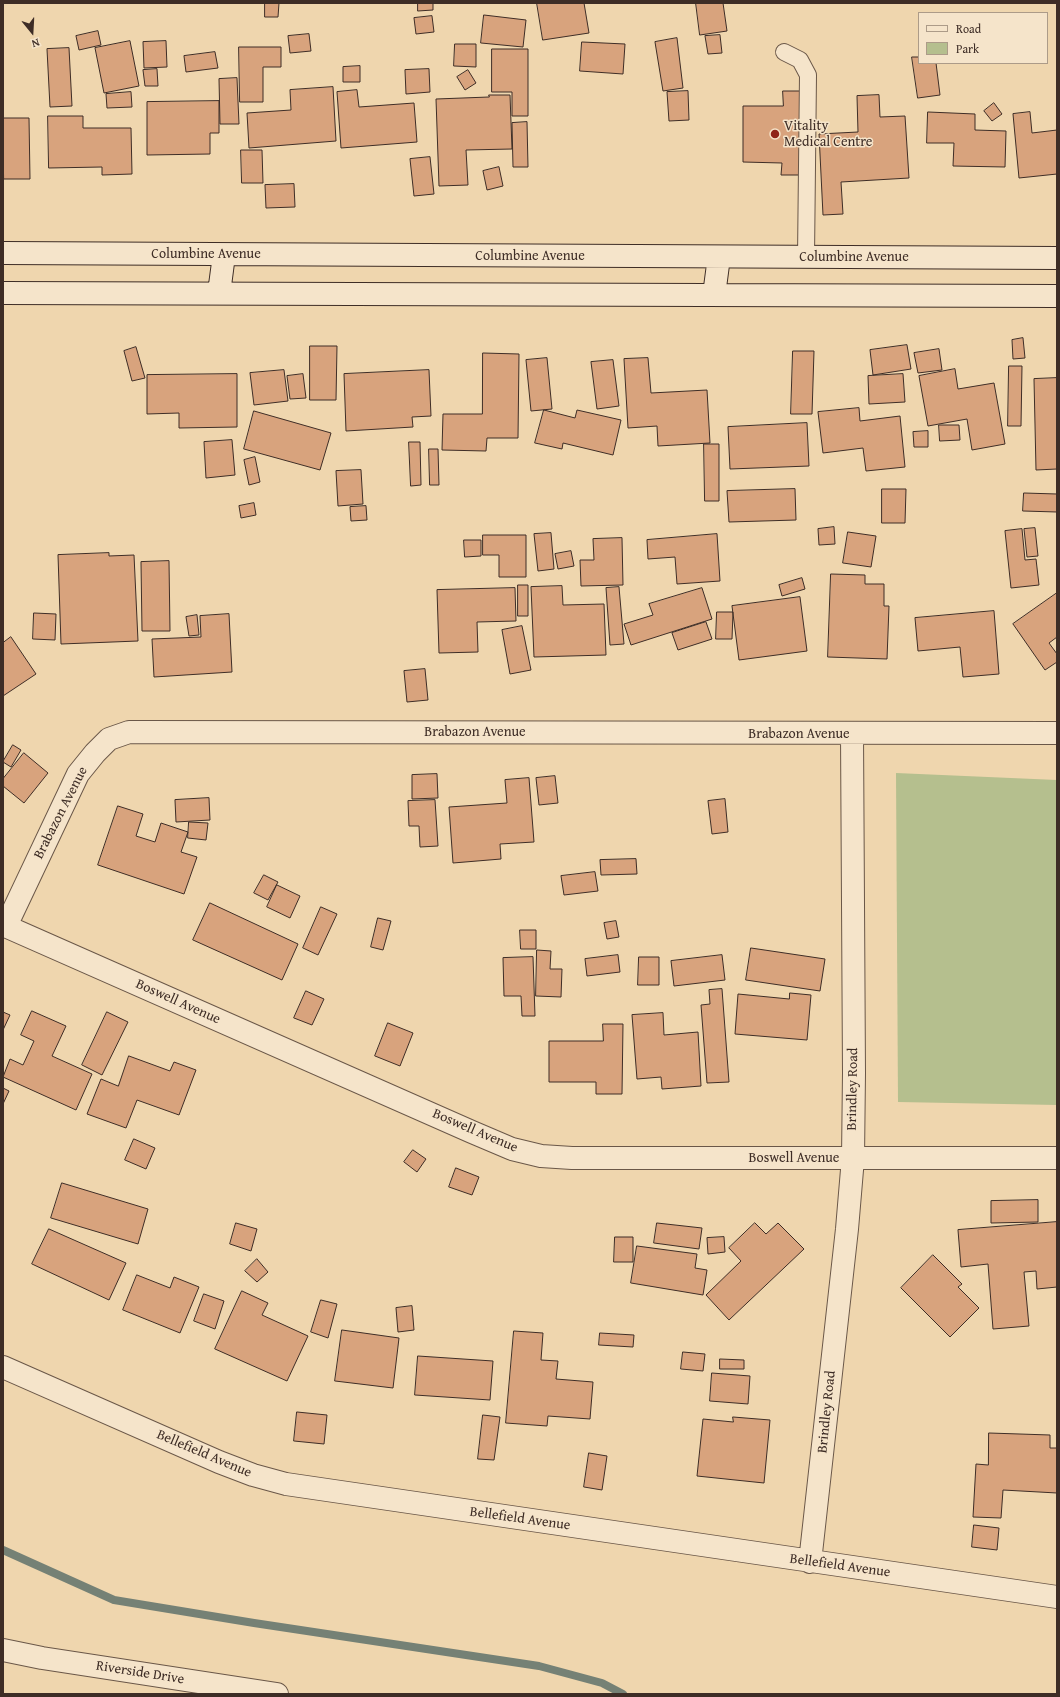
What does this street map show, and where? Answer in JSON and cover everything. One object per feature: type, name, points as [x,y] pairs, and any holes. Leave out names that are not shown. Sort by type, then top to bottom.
[{"type":"street","name":"Columbine Avenue","points":[[3,253],[1057,258]]},
{"type":"street","points":[[219,293],[224,254]]},
{"type":"street","points":[[714,295],[719,257]]},
{"type":"street","points":[[3,293],[1057,296]]},
{"type":"street","name":"Brabazon Avenue","points":[[5,926],[78,774],[109,739],[129,732],[1057,734]]},
{"type":"street","name":"Brindley Road","points":[[810,1562],[847,1229],[853,1158],[854,1073],[852,734]]},
{"type":"street","name":"Boswell Avenue","points":[[5,926],[512,1148],[541,1156],[572,1158],[1057,1158]]},
{"type":"street","name":"Bellefield Avenue","points":[[3,1367],[219,1462],[253,1475],[286,1484],[1057,1597]]},
{"type":"street","name":"Riverside Drive","points":[[3,1650],[42,1658],[277,1694]]},
{"type":"lane","points":[[784,52],[800,60],[808,75],[806,257]]},
{"type":"green space","points":[[896,773],[1057,780],[1057,1105],[898,1102]]},
{"type":"building","points":[[265,3],[279,3],[278,17],[265,17]]},
{"type":"building","points":[[418,3],[433,3],[433,10],[418,11]]},
{"type":"building","points":[[537,3],[584,3],[589,33],[543,40]]},
{"type":"building","points":[[696,3],[723,3],[727,31],[700,35]]},
{"type":"building","points":[[484,15],[526,20],[523,47],[481,43]]},
{"type":"building","points":[[432,16],[434,32],[416,34],[414,18]]},
{"type":"building","points":[[98,31],[101,45],[79,50],[76,36]]},
{"type":"building","points":[[309,34],[311,51],[290,53],[288,36]]},
{"type":"building","points":[[720,35],[722,53],[708,54],[705,36]]},
{"type":"building","points":[[677,38],[683,88],[663,91],[655,42]]},
{"type":"building","points":[[130,41],[139,86],[104,93],[95,48]]},
{"type":"building","points":[[166,41],[167,67],[144,68],[143,42]]},
{"type":"building","points":[[582,42],[625,44],[623,74],[580,71]]},
{"type":"building","points":[[455,44],[476,44],[476,67],[454,66]]},
{"type":"building","points":[[239,47],[281,47],[281,67],[263,67],[263,102],[240,102]]},
{"type":"building","points":[[69,48],[72,106],[50,107],[47,49]]},
{"type":"building","points":[[492,49],[528,49],[528,116],[512,116],[512,92],[492,92]]},
{"type":"building","points":[[215,52],[218,68],[186,72],[184,56]]},
{"type":"building","points":[[912,57],[918,57],[918,64],[936,64],[940,95],[918,98]]},
{"type":"building","points":[[360,66],[360,82],[343,82],[343,67]]},
{"type":"building","points":[[157,69],[158,86],[145,86],[143,70]]},
{"type":"building","points":[[429,69],[430,92],[406,94],[405,70]]},
{"type":"building","points":[[468,70],[476,83],[465,90],[457,77]]},
{"type":"building","points":[[237,78],[239,124],[220,124],[219,79]]},
{"type":"building","points":[[333,87],[336,141],[249,148],[247,113],[291,110],[290,90]]},
{"type":"building","points":[[357,90],[359,107],[414,103],[417,142],[341,148],[337,92]]},
{"type":"building","points":[[688,91],[689,120],[669,121],[667,92]]},
{"type":"building","name":"Vitality Medical Centre","points":[[783,91],[807,91],[807,175],[781,175],[782,163],[743,162],[743,106],[783,106]]},
{"type":"building","points":[[131,92],[132,107],[107,108],[106,94]]},
{"type":"building","points":[[489,95],[510,95],[512,149],[466,150],[468,185],[439,186],[436,99],[489,97]]},
{"type":"building","points":[[879,95],[880,117],[905,116],[909,178],[841,182],[843,214],[823,215],[819,134],[858,132],[857,96]]},
{"type":"building","points":[[219,101],[219,133],[210,133],[210,154],[147,155],[147,102]]},
{"type":"building","points":[[994,103],[1002,114],[992,121],[984,111]]},
{"type":"building","points":[[928,112],[975,114],[975,130],[1006,131],[1005,167],[953,166],[954,143],[927,143]]},
{"type":"building","points":[[1030,112],[1032,133],[1057,130],[1057,174],[1019,178],[1013,114]]},
{"type":"building","points":[[48,116],[83,116],[83,128],[131,128],[132,174],[102,175],[102,167],[49,168]]},
{"type":"building","points":[[3,118],[29,118],[30,179],[4,179]]},
{"type":"building","points":[[527,122],[528,167],[513,167],[512,123]]},
{"type":"building","points":[[241,150],[262,150],[263,183],[242,183]]},
{"type":"building","points":[[430,157],[434,194],[414,196],[410,159]]},
{"type":"building","points":[[499,167],[503,186],[487,190],[483,171]]},
{"type":"building","points":[[294,184],[295,207],[266,208],[265,185]]},
{"type":"building","points":[[1023,338],[1025,358],[1013,359],[1012,340]]},
{"type":"building","points":[[907,345],[911,369],[873,375],[870,350]]},
{"type":"building","points":[[310,346],[337,346],[336,400],[310,400]]},
{"type":"building","points":[[136,347],[145,378],[132,381],[124,351]]},
{"type":"building","points":[[939,349],[942,370],[918,373],[914,353]]},
{"type":"building","points":[[793,351],[814,351],[812,414],[791,414]]},
{"type":"building","points":[[483,353],[519,354],[518,438],[487,438],[486,451],[442,450],[443,414],[482,414]]},
{"type":"building","points":[[547,358],[552,409],[531,411],[526,360]]},
{"type":"building","points":[[648,358],[651,393],[707,390],[710,443],[658,446],[657,426],[628,428],[624,359]]},
{"type":"building","points":[[613,360],[619,406],[597,409],[591,362]]},
{"type":"building","points":[[1009,366],[1022,366],[1021,426],[1008,426]]},
{"type":"building","points":[[955,369],[958,389],[994,383],[1005,444],[972,450],[967,419],[928,426],[919,376]]},
{"type":"building","points":[[284,370],[288,401],[254,405],[250,373]]},
{"type":"building","points":[[429,370],[431,416],[412,417],[413,427],[346,431],[344,374]]},
{"type":"building","points":[[237,374],[237,427],[179,428],[179,413],[147,414],[147,375]]},
{"type":"building","points":[[303,374],[306,398],[290,399],[287,376]]},
{"type":"building","points":[[903,374],[905,402],[869,404],[868,376]]},
{"type":"building","points":[[1057,378],[1057,469],[1036,470],[1034,379]]},
{"type":"building","points":[[859,408],[860,421],[900,416],[905,467],[866,471],[863,448],[823,453],[818,412]]},
{"type":"building","points":[[544,410],[575,418],[577,410],[621,420],[613,455],[563,443],[562,449],[535,443]]},
{"type":"building","points":[[254,411],[331,433],[320,470],[244,449]]},
{"type":"building","points":[[807,423],[809,466],[730,469],[728,427]]},
{"type":"building","points":[[939,425],[959,425],[960,440],[940,441]]},
{"type":"building","points":[[928,431],[928,447],[914,447],[913,432]]},
{"type":"building","points":[[232,440],[235,475],[206,478],[204,442]]},
{"type":"building","points":[[409,442],[420,442],[421,485],[411,486]]},
{"type":"building","points":[[704,444],[719,444],[719,501],[705,501]]},
{"type":"building","points":[[429,449],[438,449],[439,485],[430,485]]},
{"type":"building","points":[[255,457],[260,482],[249,485],[244,460]]},
{"type":"building","points":[[361,470],[363,504],[338,506],[336,471]]},
{"type":"building","points":[[795,489],[796,520],[729,522],[727,491]]},
{"type":"building","points":[[882,489],[906,489],[905,523],[882,523]]},
{"type":"building","points":[[1024,493],[1057,494],[1057,512],[1023,511]]},
{"type":"building","points":[[254,503],[256,515],[241,518],[239,506]]},
{"type":"building","points":[[366,506],[367,520],[351,521],[350,507]]},
{"type":"building","points":[[834,527],[835,544],[819,545],[818,529]]},
{"type":"building","points":[[1035,528],[1038,556],[1027,557],[1024,529]]},
{"type":"building","points":[[1022,529],[1025,560],[1036,559],[1039,585],[1011,588],[1005,531]]},
{"type":"building","points":[[848,532],[876,536],[871,567],[843,563]]},
{"type":"building","points":[[551,533],[554,569],[538,571],[534,534]]},
{"type":"building","points":[[717,534],[720,581],[677,584],[675,557],[648,559],[647,540]]},
{"type":"building","points":[[483,535],[526,535],[526,577],[499,577],[499,555],[483,555]]},
{"type":"building","points":[[622,538],[623,585],[581,586],[580,560],[594,560],[593,539]]},
{"type":"building","points":[[464,540],[481,540],[481,556],[465,557]]},
{"type":"building","points":[[571,551],[574,566],[558,569],[555,554]]},
{"type":"building","points":[[109,553],[109,556],[134,555],[138,641],[61,644],[58,555]]},
{"type":"building","points":[[169,561],[170,631],[142,631],[141,562]]},
{"type":"building","points":[[831,574],[865,575],[865,584],[884,584],[884,606],[889,606],[887,659],[828,657]]},
{"type":"building","points":[[802,578],[805,589],[782,596],[779,585]]},
{"type":"building","points":[[518,585],[528,585],[528,616],[518,616]]},
{"type":"building","points":[[562,586],[563,605],[604,604],[606,655],[534,657],[531,587]]},
{"type":"building","points":[[619,587],[624,644],[610,645],[606,588]]},
{"type":"building","points":[[515,588],[516,621],[477,622],[478,652],[439,653],[437,590]]},
{"type":"building","points":[[702,588],[712,619],[631,645],[624,624],[653,615],[649,604]]},
{"type":"building","points":[[1057,593],[1057,637],[1049,643],[1057,654],[1057,662],[1045,670],[1013,624]]},
{"type":"building","points":[[800,597],[807,651],[739,660],[732,606]]},
{"type":"building","points":[[994,611],[999,674],[963,677],[960,647],[918,651],[915,618]]},
{"type":"building","points":[[717,612],[733,612],[732,639],[716,639]]},
{"type":"building","points":[[34,613],[56,614],[55,640],[33,639]]},
{"type":"building","points":[[229,614],[232,672],[154,677],[152,639],[201,637],[200,616]]},
{"type":"building","points":[[197,615],[199,635],[189,636],[186,617]]},
{"type":"building","points":[[706,622],[712,639],[678,650],[672,633]]},
{"type":"building","points":[[522,626],[531,670],[510,674],[502,630]]},
{"type":"building","points":[[11,637],[36,674],[3,696],[3,643]]},
{"type":"building","points":[[425,669],[428,700],[407,702],[404,671]]},
{"type":"building","points":[[13,745],[21,750],[11,767],[3,762]]},
{"type":"building","points":[[24,753],[48,773],[24,803],[3,786],[3,779]]},
{"type":"building","points":[[437,774],[438,798],[412,799],[412,775]]},
{"type":"building","points":[[555,776],[558,803],[539,805],[536,778]]},
{"type":"building","points":[[529,778],[534,842],[500,844],[501,859],[453,863],[449,807],[507,803],[505,780]]},
{"type":"building","points":[[209,798],[210,820],[176,822],[175,800]]},
{"type":"building","points":[[725,799],[728,832],[712,834],[708,801]]},
{"type":"building","points":[[435,800],[438,846],[420,847],[419,826],[409,826],[408,801]]},
{"type":"building","points":[[118,806],[143,814],[136,836],[155,842],[161,823],[188,832],[181,852],[197,857],[184,894],[98,865]]},
{"type":"building","points":[[189,822],[208,823],[206,840],[188,838]]},
{"type":"building","points":[[636,859],[637,874],[601,875],[600,860]]},
{"type":"building","points":[[595,872],[598,891],[564,895],[561,876]]},
{"type":"building","points":[[264,875],[278,882],[268,900],[254,893]]},
{"type":"building","points":[[277,885],[300,896],[290,918],[267,907]]},
{"type":"building","points":[[210,903],[298,944],[282,980],[193,940]]},
{"type":"building","points":[[321,907],[337,914],[318,955],[303,948]]},
{"type":"building","points":[[378,918],[391,921],[383,950],[371,947]]},
{"type":"building","points":[[616,921],[619,937],[607,939],[604,923]]},
{"type":"building","points":[[520,930],[536,930],[536,949],[521,949]]},
{"type":"building","points":[[751,948],[825,959],[820,991],[746,980]]},
{"type":"building","points":[[537,950],[551,951],[550,969],[562,969],[561,997],[536,996]]},
{"type":"building","points":[[618,955],[620,972],[587,976],[585,959]]},
{"type":"building","points":[[722,955],[725,980],[674,986],[671,961]]},
{"type":"building","points":[[533,957],[535,1016],[522,1016],[521,996],[504,996],[503,958]]},
{"type":"building","points":[[639,957],[659,957],[659,985],[638,985]]},
{"type":"building","points":[[722,989],[729,1082],[707,1083],[701,1005],[710,1004],[709,990]]},
{"type":"building","points":[[306,991],[324,999],[312,1025],[294,1018]]},
{"type":"building","points":[[790,993],[811,995],[807,1040],[735,1034],[738,994],[789,999]]},
{"type":"building","points":[[32,1011],[66,1026],[52,1056],[92,1074],[76,1110],[3,1077],[10,1059],[23,1065],[34,1041],[21,1035]]},
{"type":"building","points":[[3,1012],[10,1015],[3,1030]]},
{"type":"building","points":[[107,1012],[128,1022],[102,1075],[82,1065]]},
{"type":"building","points":[[663,1013],[664,1035],[698,1032],[701,1086],[662,1089],[661,1077],[637,1079],[632,1015]]},
{"type":"building","points":[[388,1023],[413,1033],[400,1066],[375,1056]]},
{"type":"building","points":[[603,1024],[623,1024],[622,1094],[596,1094],[596,1082],[549,1082],[549,1041],[603,1041]]},
{"type":"building","points":[[129,1056],[170,1071],[174,1062],[196,1070],[179,1115],[137,1100],[126,1128],[87,1114],[101,1079],[118,1086]]},
{"type":"building","points":[[3,1088],[9,1091],[3,1104]]},
{"type":"building","points":[[134,1139],[155,1148],[146,1169],[125,1160]]},
{"type":"building","points":[[413,1150],[426,1159],[417,1172],[404,1162]]},
{"type":"building","points":[[456,1168],[479,1177],[472,1195],[449,1187]]},
{"type":"building","points":[[62,1183],[148,1209],[138,1244],[51,1218]]},
{"type":"building","points":[[1038,1200],[1038,1222],[991,1223],[991,1201]]},
{"type":"building","points":[[1057,1222],[1057,1287],[1037,1289],[1036,1271],[1024,1272],[1029,1326],[993,1329],[988,1264],[961,1267],[958,1230]]},
{"type":"building","points":[[236,1223],[257,1229],[251,1251],[230,1244]]},
{"type":"building","points":[[657,1223],[702,1228],[699,1249],[654,1243]]},
{"type":"building","points":[[755,1223],[766,1234],[778,1223],[804,1249],[729,1320],[706,1295],[741,1261],[729,1248]]},
{"type":"building","points":[[49,1229],[126,1263],[109,1300],[32,1264]]},
{"type":"building","points":[[615,1237],[633,1237],[633,1262],[614,1262]]},
{"type":"building","points":[[724,1237],[725,1252],[708,1254],[707,1238]]},
{"type":"building","points":[[637,1246],[697,1254],[695,1268],[707,1270],[703,1295],[631,1283]]},
{"type":"building","points":[[933,1255],[962,1284],[958,1287],[979,1308],[950,1337],[901,1288]]},
{"type":"building","points":[[257,1259],[268,1272],[257,1282],[245,1271]]},
{"type":"building","points":[[137,1275],[170,1288],[174,1277],[199,1287],[180,1333],[123,1310]]},
{"type":"building","points":[[242,1291],[268,1303],[262,1315],[308,1336],[287,1381],[215,1349]]},
{"type":"building","points":[[204,1294],[224,1301],[215,1329],[194,1321]]},
{"type":"building","points":[[321,1300],[337,1304],[328,1338],[311,1332]]},
{"type":"building","points":[[412,1306],[414,1330],[398,1332],[396,1308]]},
{"type":"building","points":[[342,1330],[399,1338],[393,1388],[335,1381]]},
{"type":"building","points":[[514,1331],[543,1333],[541,1360],[558,1361],[556,1379],[593,1382],[590,1419],[548,1416],[547,1426],[506,1423]]},
{"type":"building","points":[[600,1333],[634,1335],[633,1347],[599,1345]]},
{"type":"building","points":[[683,1352],[705,1354],[703,1371],[681,1369]]},
{"type":"building","points":[[418,1356],[493,1361],[490,1400],[415,1395]]},
{"type":"building","points":[[720,1359],[744,1360],[744,1369],[720,1369]]},
{"type":"building","points":[[712,1373],[750,1376],[748,1404],[710,1401]]},
{"type":"building","points":[[297,1412],[327,1415],[324,1444],[294,1441]]},
{"type":"building","points":[[483,1415],[500,1417],[494,1460],[478,1459]]},
{"type":"building","points":[[733,1417],[770,1420],[764,1483],[697,1476],[703,1419],[733,1422]]},
{"type":"building","points":[[989,1433],[1050,1435],[1050,1448],[1057,1448],[1057,1493],[1003,1490],[1001,1518],[973,1517],[976,1464],[988,1465]]},
{"type":"building","points":[[589,1453],[607,1456],[602,1490],[584,1487]]},
{"type":"building","points":[[974,1525],[999,1528],[997,1550],[972,1547]]},
{"type":"waterway","points":[[3,1550],[114,1600],[254,1623],[539,1666],[602,1683],[623,1694]]},
{"type":"place","name":"Vitality Medical Centre","points":[[775,134]]}]
